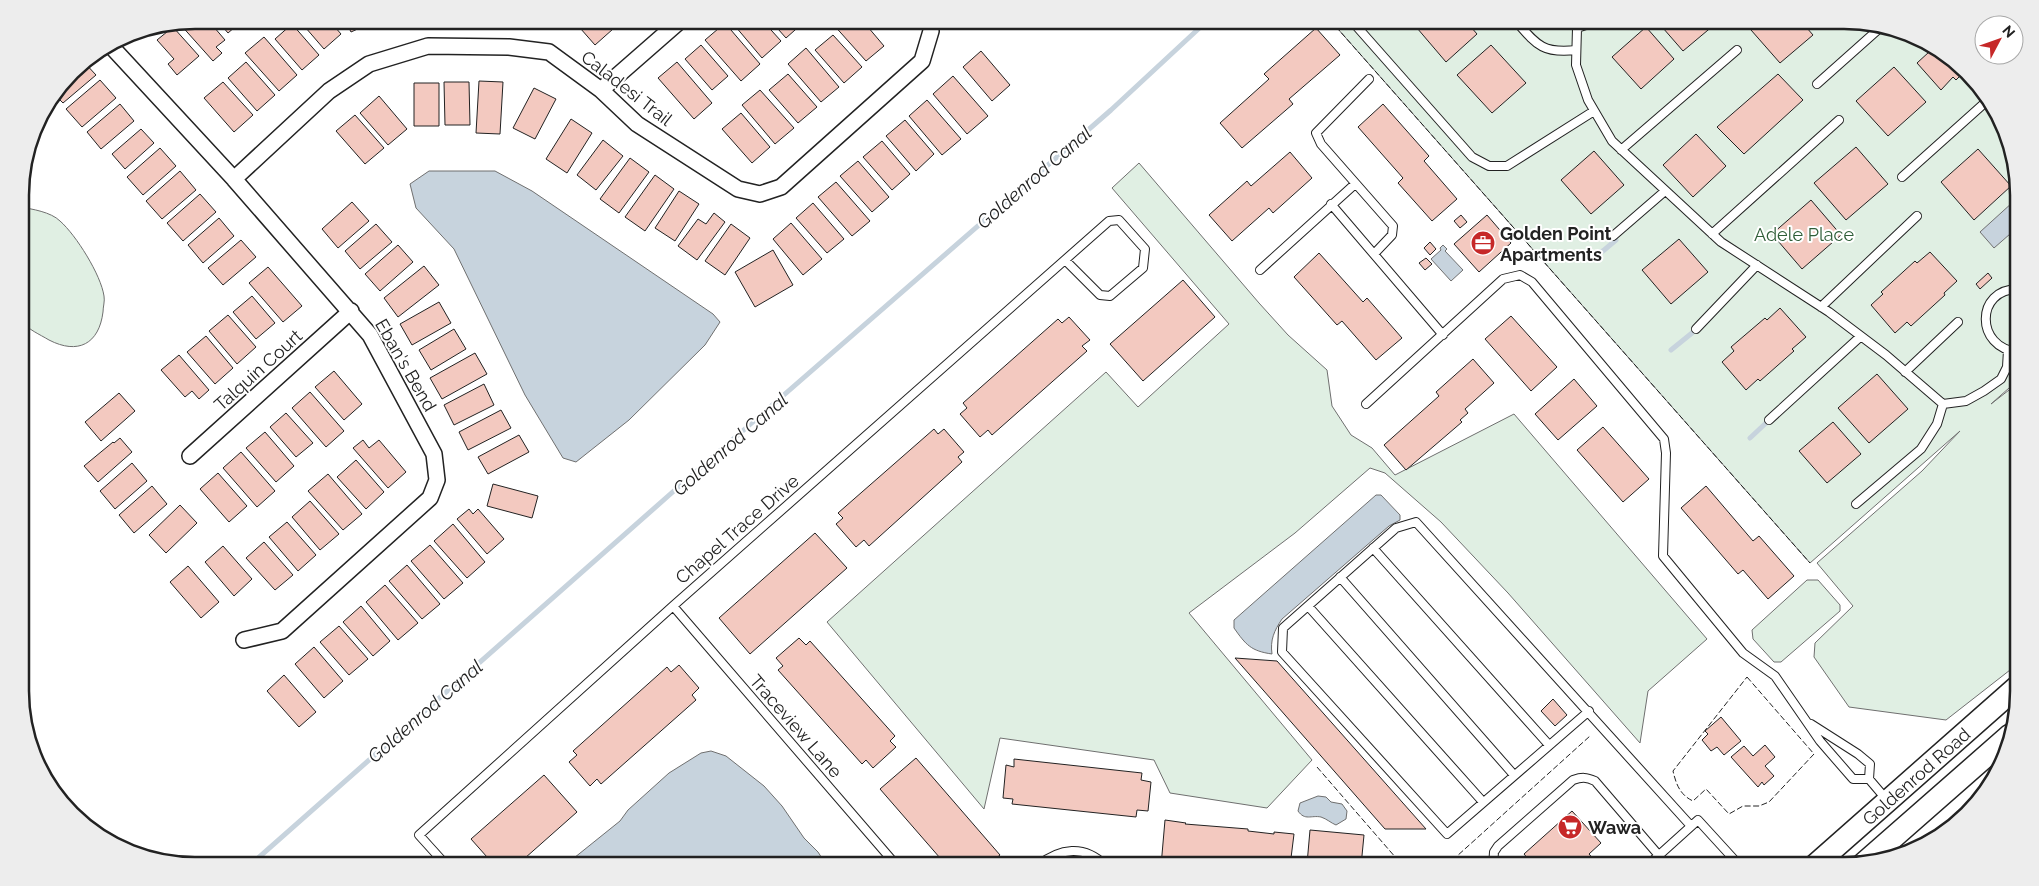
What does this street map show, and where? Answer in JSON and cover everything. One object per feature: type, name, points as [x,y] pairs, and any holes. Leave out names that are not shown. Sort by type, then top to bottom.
[{"type":"main road","name":"Goldenrod Road","points":[[1824,857],[2010,693]]},
{"type":"main road","name":"Goldenrod Road","points":[[1873,855],[2002,742]]},
{"type":"street","points":[[601,90],[671,29]]},
{"type":"street","name":"Caladesi Trail","points":[[234,179],[329,91],[369,64],[428,46],[509,47],[549,52],[601,90],[637,124],[738,189],[760,194],[781,187],[922,61],[931,31]]},
{"type":"street","name":"Eban's Bend","points":[[114,50],[234,179],[370,335],[434,454],[437,480],[430,498],[282,631],[244,640]]},
{"type":"street","name":"Talquin Court","points":[[190,456],[351,311]]},
{"type":"lane","points":[[1359,29],[1472,157],[1488,166],[1507,166],[1594,111]]},
{"type":"lane","points":[[1524,29],[1537,45],[1559,52],[1576,50]]},
{"type":"lane","points":[[1578,29],[1576,65],[1588,100],[1612,142],[1721,242],[1821,307],[1861,336],[1943,404],[1966,401],[2001,379],[2007,367],[2008,350],[1998,345],[1991,337],[1986,324],[1986,317],[1990,303],[1997,296],[2010,290]]},
{"type":"lane","points":[[1818,84],[1876,32]]},
{"type":"lane","points":[[1621,150],[1737,50]]},
{"type":"lane","points":[[1369,79],[1316,133],[1321,144],[1393,226],[1392,235],[1374,254]]},
{"type":"lane","points":[[1902,177],[1983,104]]},
{"type":"lane","points":[[1712,234],[1839,120]]},
{"type":"lane","points":[[1260,270],[1355,184]]},
{"type":"lane","points":[[1613,236],[1665,191]]},
{"type":"lane","points":[[1331,204],[1443,335]]},
{"type":"lane","points":[[1821,307],[1917,216]]},
{"type":"lane","name":"Chapel Trace Drive","points":[[439,857],[419,835],[673,606],[1109,221],[1119,220],[1145,249],[1143,268],[1110,296],[1100,295],[1065,260]]},
{"type":"lane","points":[[1696,329],[1757,265]]},
{"type":"lane","points":[[1366,404],[1503,279],[1520,275],[1532,282],[1664,440],[1666,453],[1664,556],[1743,653],[1775,676],[1820,741],[1853,779],[1869,779]]},
{"type":"lane","points":[[1905,372],[1958,322]]},
{"type":"lane","points":[[1769,420],[1861,336]]},
{"type":"lane","points":[[1856,504],[1921,449],[1937,424],[1943,404]]},
{"type":"lane","points":[[1588,711],[1447,834],[1282,652],[1283,628],[1396,528],[1416,522],[1588,711],[1691,826]]},
{"type":"lane","points":[[1374,548],[1549,745]]},
{"type":"lane","points":[[1340,577],[1514,776]]},
{"type":"lane","name":"Traceview Lane","points":[[673,606],[889,857]]},
{"type":"lane","points":[[1308,606],[1483,802]]},
{"type":"lane","points":[[1807,721],[1870,764],[1869,779],[1888,801]]},
{"type":"lane","points":[[1494,857],[1494,852],[1498,846],[1573,780],[1580,777],[1595,781],[1659,855],[1698,820],[1732,857]]},
{"type":"lane","points":[[1049,857],[1069,850],[1090,854],[1094,857]]},
{"type":"green space","name":"Adele Place","points":[[1338,29],[1866,30],[1908,41],[1945,63],[1962,77],[1988,112],[1998,131],[2009,173],[2010,387],[1991,404],[2010,389],[2010,670],[1946,720],[1849,707],[1814,657],[1815,643],[1853,606],[1817,563],[1922,471],[1960,431],[1810,563]]},
{"type":"green space","points":[[1139,163],[1288,335],[1327,370],[1332,406],[1351,435],[1372,448],[1395,475],[1514,414],[1707,639],[1648,691],[1640,743],[1508,593],[1441,522],[1385,473],[1370,468],[1295,533],[1189,613],[1312,760],[1267,808],[1170,793],[1154,760],[1000,738],[984,809],[827,622],[1106,372],[1138,407],[1229,324],[1112,188]]},
{"type":"green space","points":[[29,209],[47,213],[66,227],[80,245],[93,267],[104,296],[101,323],[92,339],[85,344],[69,346],[59,344],[29,328]]},
{"type":"green space","points":[[1807,580],[1818,580],[1840,605],[1840,611],[1781,662],[1774,662],[1753,639],[1752,630]]},
{"type":"shaded area","points":[[429,171],[495,171],[532,191],[713,314],[720,322],[705,345],[629,420],[576,462],[563,458],[525,395],[454,249],[416,208],[410,184]]},
{"type":"shaded area","points":[[2010,205],[2010,234],[1994,248],[1980,232]]},
{"type":"shaded area","points":[[1443,245],[1447,249],[1445,251],[1463,270],[1451,281],[1431,259],[1441,250],[1440,248]]},
{"type":"shaded area","points":[[1376,495],[1381,495],[1400,515],[1400,520],[1389,526],[1282,619],[1273,636],[1272,654],[1254,649],[1242,639],[1234,628],[1234,620]]},
{"type":"shaded area","points":[[711,751],[726,756],[764,786],[821,857],[575,857],[620,821],[628,810],[669,773],[701,753]]},
{"type":"shaded area","points":[[1318,796],[1326,797],[1331,802],[1342,804],[1347,811],[1346,819],[1336,825],[1321,817],[1303,816],[1298,811],[1300,803]]},
{"type":"building","points":[[185,29],[216,29],[225,40],[216,47],[222,53],[213,61]]},
{"type":"building","points":[[225,29],[233,29],[228,33]]},
{"type":"building","points":[[286,29],[296,29],[319,55],[302,70],[275,39]]},
{"type":"building","points":[[307,29],[337,29],[341,34],[324,49]]},
{"type":"building","points":[[581,29],[613,29],[595,45]]},
{"type":"building","points":[[718,29],[730,29],[760,64],[741,81],[705,40]]},
{"type":"building","points":[[738,29],[770,29],[781,41],[762,58]]},
{"type":"building","points":[[778,29],[796,29],[786,38]]},
{"type":"building","points":[[837,29],[870,29],[884,46],[866,61]]},
{"type":"building","points":[[1315,29],[1340,55],[1289,99],[1293,104],[1242,148],[1220,123],[1269,79],[1264,74]]},
{"type":"building","points":[[1418,29],[1473,29],[1477,34],[1446,62]]},
{"type":"building","points":[[1644,29],[1648,29],[1674,59],[1641,89],[1612,57]]},
{"type":"building","points":[[1664,29],[1709,29],[1683,51]]},
{"type":"building","points":[[1808,29],[1813,35],[1780,63],[1751,30]]},
{"type":"building","points":[[176,30],[199,56],[177,75],[168,64],[174,59],[157,40],[168,31]]},
{"type":"building","points":[[833,35],[862,67],[844,83],[815,50]]},
{"type":"building","points":[[264,37],[297,75],[279,91],[245,53]]},
{"type":"building","points":[[701,45],[728,76],[712,90],[685,59]]},
{"type":"building","points":[[1491,45],[1526,83],[1492,113],[1457,75]]},
{"type":"building","points":[[806,48],[839,87],[821,102],[788,64]]},
{"type":"building","points":[[981,51],[1010,85],[992,101],[963,67]]},
{"type":"building","points":[[1929,52],[1960,76],[1956,80],[1953,77],[1941,90],[1917,63]]},
{"type":"building","points":[[246,62],[275,95],[257,111],[228,78]]},
{"type":"building","points":[[677,62],[712,103],[694,119],[658,78]]},
{"type":"building","points":[[89,67],[96,75],[63,103],[59,99],[77,77]]},
{"type":"building","points":[[1894,67],[1926,102],[1888,136],[1856,101]]},
{"type":"building","points":[[788,74],[817,107],[798,123],[769,90]]},
{"type":"building","points":[[1778,74],[1803,100],[1744,154],[1717,127]]},
{"type":"building","points":[[953,76],[988,116],[967,134],[933,94]]},
{"type":"building","points":[[100,80],[116,98],[82,127],[66,109]]},
{"type":"building","points":[[479,81],[503,82],[500,134],[476,133]]},
{"type":"building","points":[[223,82],[253,115],[234,132],[204,98]]},
{"type":"building","points":[[444,82],[469,82],[470,125],[445,125]]},
{"type":"building","points":[[414,83],[439,83],[439,126],[414,126]]},
{"type":"building","points":[[534,88],[556,99],[535,139],[513,128]]},
{"type":"building","points":[[760,90],[794,128],[775,144],[742,105]]},
{"type":"building","points":[[379,96],[407,129],[388,145],[360,113]]},
{"type":"building","points":[[927,100],[961,139],[942,155],[909,116]]},
{"type":"building","points":[[120,104],[134,121],[101,149],[87,132]]},
{"type":"building","points":[[1383,104],[1429,156],[1424,161],[1457,199],[1432,221],[1398,183],[1403,178],[1358,127]]},
{"type":"building","points":[[741,113],[770,147],[752,163],[722,129]]},
{"type":"building","points":[[355,115],[384,148],[365,164],[336,131]]},
{"type":"building","points":[[571,119],[592,133],[567,173],[546,159]]},
{"type":"building","points":[[905,120],[934,154],[916,171],[886,136]]},
{"type":"building","points":[[141,129],[154,143],[125,169],[112,154]]},
{"type":"building","points":[[1696,134],[1726,166],[1693,197],[1663,165]]},
{"type":"building","points":[[603,140],[623,156],[596,190],[577,175]]},
{"type":"building","points":[[882,141],[910,174],[892,190],[863,157]]},
{"type":"building","points":[[1856,147],[1888,184],[1846,220],[1814,183]]},
{"type":"building","points":[[160,148],[176,166],[143,195],[127,177]]},
{"type":"building","points":[[1978,149],[2010,184],[2010,187],[1974,220],[1941,182]]},
{"type":"building","points":[[1594,151],[1624,185],[1591,214],[1561,180]]},
{"type":"building","points":[[1290,152],[1312,178],[1273,213],[1269,208],[1232,241],[1209,215],[1247,181],[1251,186]]},
{"type":"building","points":[[630,158],[649,172],[619,213],[600,199]]},
{"type":"building","points":[[858,161],[889,197],[872,212],[840,176]]},
{"type":"building","points":[[180,171],[196,190],[162,219],[146,201]]},
{"type":"building","points":[[655,175],[674,189],[645,231],[625,217]]},
{"type":"building","points":[[836,182],[870,221],[852,236],[818,197]]},
{"type":"building","points":[[679,191],[699,204],[675,241],[655,228]]},
{"type":"building","points":[[200,194],[216,212],[183,241],[167,223]]},
{"type":"building","points":[[1811,200],[1841,235],[1802,269],[1772,234]]},
{"type":"building","points":[[352,202],[369,221],[338,248],[322,229]]},
{"type":"building","points":[[813,203],[844,239],[827,253],[796,218]]},
{"type":"building","points":[[714,213],[725,222],[697,260],[678,246],[698,219],[706,224]]},
{"type":"building","points":[[1461,215],[1467,222],[1460,228],[1454,221]]},
{"type":"building","name":"Golden Point Apartments","points":[[1487,215],[1511,243],[1479,272],[1454,244]]},
{"type":"building","points":[[219,218],[234,236],[203,263],[188,245]]},
{"type":"building","points":[[791,223],[822,259],[803,275],[773,239]]},
{"type":"building","points":[[376,224],[392,242],[360,269],[345,251]]},
{"type":"building","points":[[731,224],[750,238],[725,275],[705,261]]},
{"type":"building","points":[[1679,239],[1708,272],[1671,304],[1642,270]]},
{"type":"building","points":[[241,240],[256,257],[223,285],[208,268]]},
{"type":"building","points":[[1430,242],[1436,249],[1430,255],[1424,248]]},
{"type":"building","points":[[398,245],[413,262],[380,291],[365,274]]},
{"type":"building","points":[[773,250],[793,285],[755,307],[735,272]]},
{"type":"building","points":[[1930,252],[1957,281],[1944,293],[1945,295],[1911,326],[1907,322],[1895,333],[1871,305],[1883,294],[1881,292],[1915,261],[1917,263]]},
{"type":"building","points":[[1319,253],[1363,302],[1367,298],[1402,338],[1376,360],[1342,321],[1337,325],[1294,277]]},
{"type":"building","points":[[1426,258],[1432,264],[1425,270],[1419,263]]},
{"type":"building","points":[[424,266],[439,285],[398,317],[384,298]]},
{"type":"building","points":[[268,267],[302,306],[283,322],[249,283]]},
{"type":"building","points":[[1988,273],[1992,278],[1980,289],[1976,284]]},
{"type":"building","points":[[1183,280],[1215,317],[1143,381],[1110,344]]},
{"type":"building","points":[[252,296],[275,323],[256,339],[233,312]]},
{"type":"building","points":[[439,302],[451,323],[412,345],[400,324]]},
{"type":"building","points":[[1780,308],[1806,337],[1792,349],[1794,351],[1760,381],[1758,379],[1746,390],[1722,362],[1734,351],[1731,347],[1765,318],[1767,320]]},
{"type":"building","points":[[228,315],[256,347],[237,364],[209,331]]},
{"type":"building","points":[[1511,316],[1557,367],[1531,391],[1485,339]]},
{"type":"building","points":[[1069,317],[1090,340],[1082,346],[1087,351],[992,435],[988,430],[980,437],[960,414],[967,408],[963,403],[1058,319],[1062,323]]},
{"type":"building","points":[[454,329],[466,349],[431,370],[419,350]]},
{"type":"building","points":[[206,336],[233,368],[215,384],[187,352]]},
{"type":"building","points":[[475,353],[487,374],[442,399],[430,378]]},
{"type":"building","points":[[179,355],[209,390],[199,399],[192,391],[185,397],[161,370]]},
{"type":"building","points":[[1473,359],[1494,383],[1465,409],[1468,413],[1460,420],[1462,422],[1406,470],[1384,445],[1439,396],[1436,392]]},
{"type":"building","points":[[334,371],[362,404],[344,420],[315,387]]},
{"type":"building","points":[[1877,374],[1908,409],[1869,443],[1838,408]]},
{"type":"building","points":[[1574,379],[1597,406],[1558,440],[1535,414]]},
{"type":"building","points":[[484,384],[494,405],[454,425],[444,405]]},
{"type":"building","points":[[310,392],[344,431],[326,447],[292,408]]},
{"type":"building","points":[[119,393],[135,411],[101,441],[85,422]]},
{"type":"building","points":[[501,410],[511,428],[468,450],[459,432]]},
{"type":"building","points":[[286,413],[313,443],[296,457],[270,427]]},
{"type":"building","points":[[1833,422],[1861,454],[1827,483],[1799,451]]},
{"type":"building","points":[[1603,427],[1649,479],[1623,502],[1577,450]]},
{"type":"building","points":[[934,429],[938,434],[944,429],[964,452],[958,457],[962,462],[869,546],[864,540],[856,547],[836,524],[843,518],[838,513]]},
{"type":"building","points":[[265,432],[294,466],[276,482],[246,448]]},
{"type":"building","points":[[519,435],[529,452],[488,474],[478,457]]},
{"type":"building","points":[[120,438],[132,452],[98,482],[84,466]]},
{"type":"building","points":[[363,440],[369,448],[379,440],[406,472],[388,488],[353,448]]},
{"type":"building","points":[[241,452],[275,491],[257,507],[223,468]]},
{"type":"building","points":[[356,460],[384,492],[366,509],[337,477]]},
{"type":"building","points":[[132,463],[147,481],[115,509],[100,491]]},
{"type":"building","points":[[218,473],[247,506],[229,522],[200,489]]},
{"type":"building","points":[[328,474],[362,514],[343,530],[308,491]]},
{"type":"building","points":[[493,484],[538,496],[532,518],[487,506]]},
{"type":"building","points":[[152,486],[167,504],[134,533],[119,515]]},
{"type":"building","points":[[1706,486],[1753,541],[1759,536],[1794,576],[1768,599],[1743,570],[1738,574],[1681,508]]},
{"type":"building","points":[[310,501],[339,534],[320,550],[292,517]]},
{"type":"building","points":[[180,505],[197,523],[166,553],[149,535]]},
{"type":"building","points":[[469,509],[473,514],[478,509],[504,539],[487,554],[457,519]]},
{"type":"building","points":[[287,522],[316,555],[298,571],[269,537]]},
{"type":"building","points":[[453,524],[485,562],[467,578],[434,541]]},
{"type":"building","points":[[815,533],[847,568],[750,654],[719,618]]},
{"type":"building","points":[[264,542],[293,575],[275,590],[246,558]]},
{"type":"building","points":[[430,545],[463,583],[444,599],[411,561]]},
{"type":"building","points":[[223,546],[252,579],[234,596],[205,562]]},
{"type":"building","points":[[407,565],[440,604],[422,619],[389,581]]},
{"type":"building","points":[[188,566],[219,602],[201,618],[170,582]]},
{"type":"building","points":[[385,585],[418,623],[398,640],[366,602]]},
{"type":"building","points":[[361,606],[390,641],[373,656],[343,622]]},
{"type":"building","points":[[339,626],[368,659],[349,675],[320,642]]},
{"type":"building","points":[[799,638],[806,645],[810,641],[895,736],[890,741],[896,747],[873,768],[866,760],[862,764],[778,670],[783,666],[776,658]]},
{"type":"building","points":[[314,647],[343,681],[324,698],[295,664]]},
{"type":"building","points":[[1235,658],[1277,661],[1426,829],[1385,829]]},
{"type":"building","points":[[679,665],[699,688],[692,695],[696,700],[601,784],[597,779],[590,786],[569,762],[577,755],[573,751],[667,667],[671,672]]},
{"type":"building","points":[[284,675],[316,712],[299,727],[267,691]]},
{"type":"building","points":[[1553,699],[1567,715],[1555,726],[1541,711]]},
{"type":"building","points":[[1721,717],[1741,741],[1724,755],[1717,747],[1711,751],[1702,740],[1708,734],[1705,731]]},
{"type":"building","points":[[1765,745],[1775,757],[1765,766],[1774,776],[1764,785],[1762,782],[1758,787],[1731,757],[1744,746],[1753,756]]},
{"type":"building","points":[[916,758],[1000,855],[998,857],[939,857],[880,789]]},
{"type":"building","points":[[1014,759],[1142,773],[1141,780],[1151,782],[1148,811],[1137,810],[1136,817],[1012,804],[1013,799],[1003,798],[1006,765],[1014,767]]},
{"type":"building","points":[[544,775],[577,812],[526,857],[487,857],[471,839]]},
{"type":"building","name":"Wawa","points":[[1572,811],[1601,843],[1589,854],[1592,857],[1526,857],[1524,854]]},
{"type":"building","points":[[1165,820],[1185,824],[1248,829],[1248,831],[1274,834],[1274,832],[1294,834],[1291,857],[1162,857]]},
{"type":"building","points":[[1310,830],[1364,835],[1362,857],[1308,857]]},
{"type":"waterway","name":"Goldenrod Canal","points":[[259,857],[684,482],[1111,110],[1198,29]]},
{"type":"waterway","points":[[1586,256],[1603,251],[1616,240]]},
{"type":"waterway","points":[[1671,350],[1692,333]]},
{"type":"waterway","points":[[1750,438],[1766,423]]},
{"type":"fence","points":[[1338,29],[1810,563]]},
{"type":"fence","points":[[1747,677],[1814,754],[1769,802],[1759,806],[1743,806],[1729,814],[1706,789],[1693,801],[1685,796],[1679,789],[1673,771],[1747,677]]},
{"type":"fence","points":[[1456,857],[1590,736]]},
{"type":"fence","points":[[1317,767],[1395,857]]},
{"type":"place","name":"Golden Point Apartments","points":[[1483,243]]},
{"type":"place","name":"Wawa","points":[[1570,827]]}]
